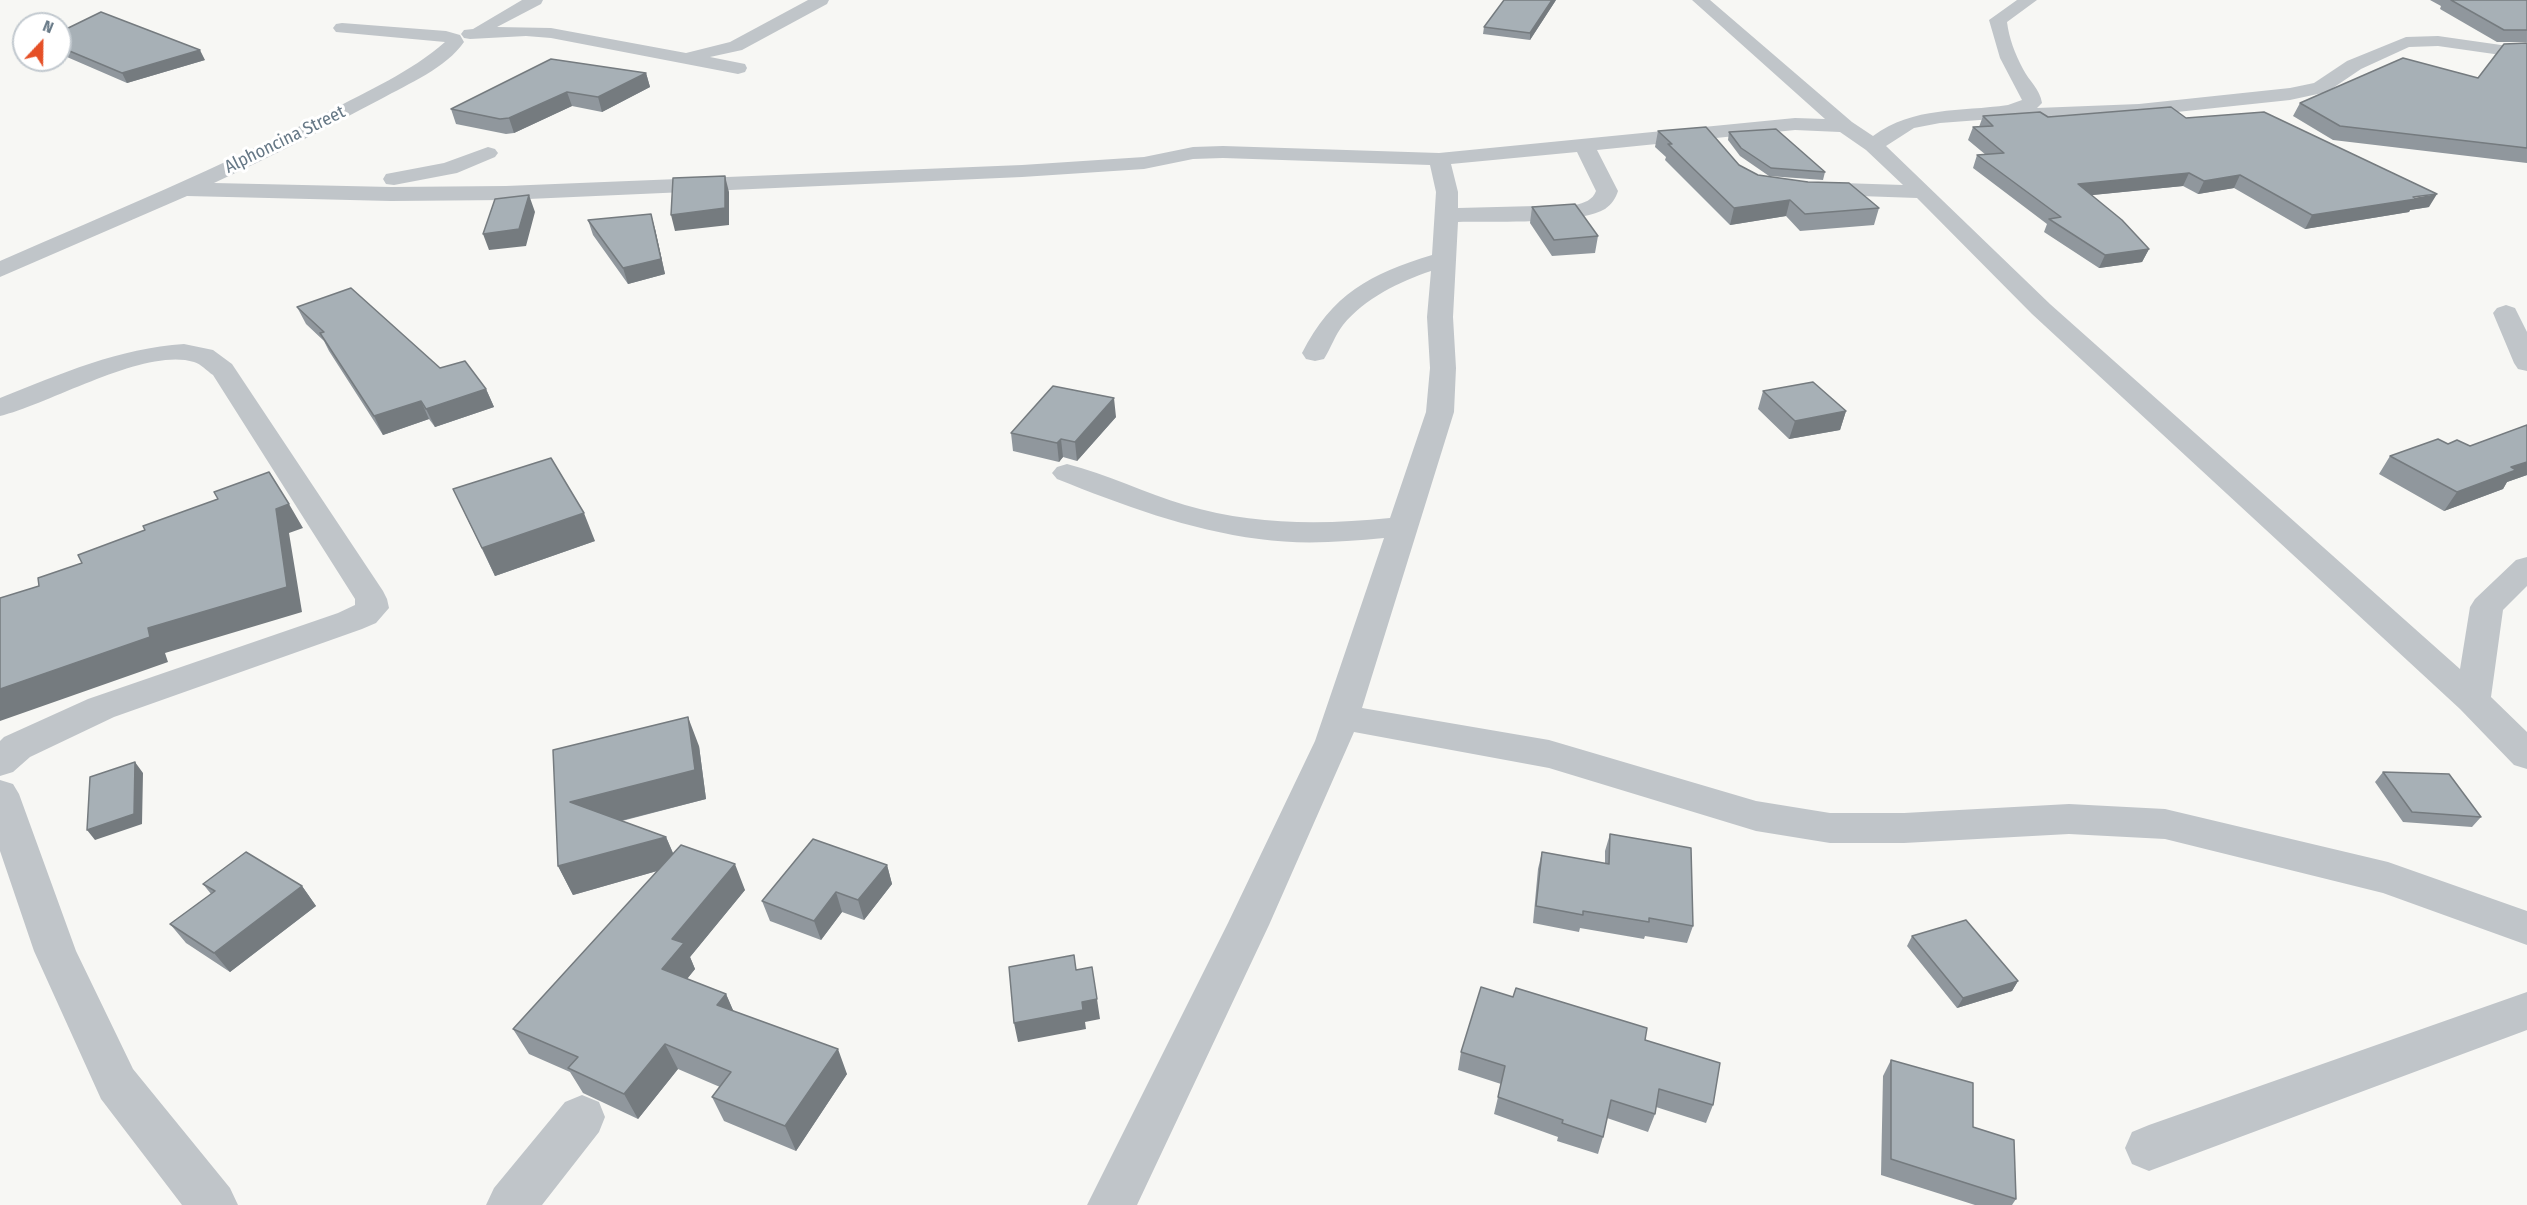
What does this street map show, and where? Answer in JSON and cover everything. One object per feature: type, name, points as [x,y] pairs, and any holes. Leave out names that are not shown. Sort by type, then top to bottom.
[{"type":"street","name":"Alphoncina Street","points":[[0,270],[309,130],[380,92],[463,38],[535,0]]},
{"type":"street","points":[[676,58],[736,46],[821,0]]},
{"type":"street","points":[[1700,0],[1845,126],[1873,146],[1923,192],[2041,309],[2473,700],[2527,754]]},
{"type":"street","points":[[1873,146],[1910,122],[2022,108],[2032,103],[2032,97],[2015,71],[1999,33],[1998,20],[2029,0]]},
{"type":"street","points":[[342,28],[446,36],[454,39],[526,31],[551,33],[738,68]]},
{"type":"street","points":[[1987,112],[2031,115],[2104,112],[2290,94],[2320,88],[2354,65],[2406,42],[2438,41],[2501,50],[2527,49]]},
{"type":"street","points":[[183,189],[506,193],[1022,171],[1144,163],[1193,153],[1223,152],[1439,159],[1795,124],[1845,126]]},
{"type":"street","points":[[1709,133],[1721,151]]},
{"type":"street","points":[[1447,215],[1576,212],[1597,206],[1606,199],[1607,191],[1584,145]]},
{"type":"street","points":[[319,192],[417,176],[449,168],[488,153]]},
{"type":"street","points":[[1112,1205],[1253,914],[1333,741],[1440,412],[1443,368],[1440,317],[1447,192],[1439,159]]},
{"type":"street","points":[[1787,188],[1923,192]]},
{"type":"street","points":[[1315,353],[1326,331],[1345,308],[1399,275],[1444,259]]},
{"type":"street","points":[[2506,313],[2527,363]]},
{"type":"street","points":[[0,408],[70,381],[157,354],[182,352],[204,356],[223,370],[371,599],[372,608],[364,615],[350,621],[101,708],[16,747],[0,762]]},
{"type":"street","points":[[1067,473],[1109,489],[1225,524],[1326,533],[1404,526]]},
{"type":"street","points":[[2473,700],[2487,607],[2527,567]]},
{"type":"street","points":[[1341,717],[1549,754],[1756,816],[1830,828],[1904,828],[2069,819],[2165,824],[2388,878],[2527,928]]},
{"type":"street","points":[[0,794],[55,951],[117,1084],[213,1205]]},
{"type":"street","points":[[2150,1148],[2527,1011]]},
{"type":"street","points":[[511,1205],[582,1117]]},
{"type":"building","points":[[1504,0],[1552,0],[1530,33],[1484,27]]},
{"type":"building","points":[[2451,0],[2527,0],[2527,30],[2504,30]]},
{"type":"building","points":[[101,12],[200,50],[122,73],[72,52],[72,26]]},
{"type":"building","points":[[2527,43],[2527,148],[2340,126],[2300,103],[2403,58],[2478,78],[2504,44]]},
{"type":"building","points":[[551,59],[646,73],[598,97],[567,92],[509,118],[500,119],[451,109]]},
{"type":"building","points":[[2171,107],[2186,118],[2264,112],[2437,194],[2312,215],[2240,175],[2204,181],[2189,173],[2078,184],[2122,220],[2149,249],[2105,255],[2049,219],[2061,217],[1977,155],[2004,153],[1973,127],[1993,126],[1983,116],[2040,112],[2048,117]]},
{"type":"building","points":[[1706,127],[1739,165],[1758,175],[1808,182],[1849,183],[1879,208],[1805,214],[1790,200],[1734,208],[1668,144],[1672,144],[1658,131]]},
{"type":"building","points":[[1776,129],[1825,172],[1771,168],[1741,148],[1729,132]]},
{"type":"building","points":[[725,176],[725,208],[671,215],[673,178]]},
{"type":"building","points":[[529,195],[519,229],[483,234],[495,199]]},
{"type":"building","points":[[1575,204],[1598,236],[1554,240],[1532,207]]},
{"type":"building","points":[[651,214],[661,259],[623,268],[588,220]]},
{"type":"building","points":[[351,288],[440,368],[465,361],[486,389],[426,409],[421,401],[374,416],[320,333],[324,332],[297,307]]},
{"type":"building","points":[[1813,382],[1846,411],[1795,421],[1763,391]]},
{"type":"building","points":[[1053,386],[1114,398],[1075,442],[1061,439],[1057,443],[1011,433]]},
{"type":"building","points":[[2527,425],[2527,462],[2511,467],[2516,470],[2457,492],[2390,456],[2438,439],[2448,444],[2457,440],[2470,446]]},
{"type":"building","points":[[551,458],[584,513],[482,548],[453,489]]},
{"type":"building","points":[[269,472],[289,504],[276,509],[287,587],[148,628],[150,637],[0,689],[0,598],[39,586],[38,578],[82,563],[78,555],[145,530],[143,526],[218,499],[214,492]]},
{"type":"building","points":[[688,717],[695,770],[570,802],[666,837],[558,866],[553,750]]},
{"type":"building","points":[[135,762],[134,814],[87,830],[90,777]]},
{"type":"building","points":[[2383,772],[2449,774],[2481,817],[2412,812]]},
{"type":"building","points":[[1610,834],[1691,848],[1693,926],[1649,918],[1649,922],[1583,911],[1583,915],[1536,906],[1542,852],[1609,864]]},
{"type":"building","points":[[813,839],[887,865],[858,900],[836,892],[814,921],[762,901]]},
{"type":"building","points":[[681,845],[735,864],[672,939],[684,943],[662,969],[726,994],[717,1005],[838,1049],[785,1126],[712,1097],[731,1072],[665,1044],[624,1094],[568,1068],[578,1057],[513,1029]]},
{"type":"building","points":[[246,852],[302,886],[214,953],[170,924],[215,891],[203,884]]},
{"type":"building","points":[[1966,920],[2018,981],[1963,998],[1912,936]]},
{"type":"building","points":[[1074,955],[1076,970],[1092,967],[1097,999],[1082,1002],[1083,1010],[1014,1023],[1009,967]]},
{"type":"building","points":[[1481,987],[1513,997],[1516,988],[1647,1028],[1645,1040],[1720,1063],[1713,1105],[1659,1089],[1655,1114],[1611,1100],[1603,1137],[1498,1097],[1505,1066],[1461,1052]]},
{"type":"building","points":[[1891,1060],[1973,1083],[1973,1127],[2014,1140],[2016,1199],[1891,1159]]}]
